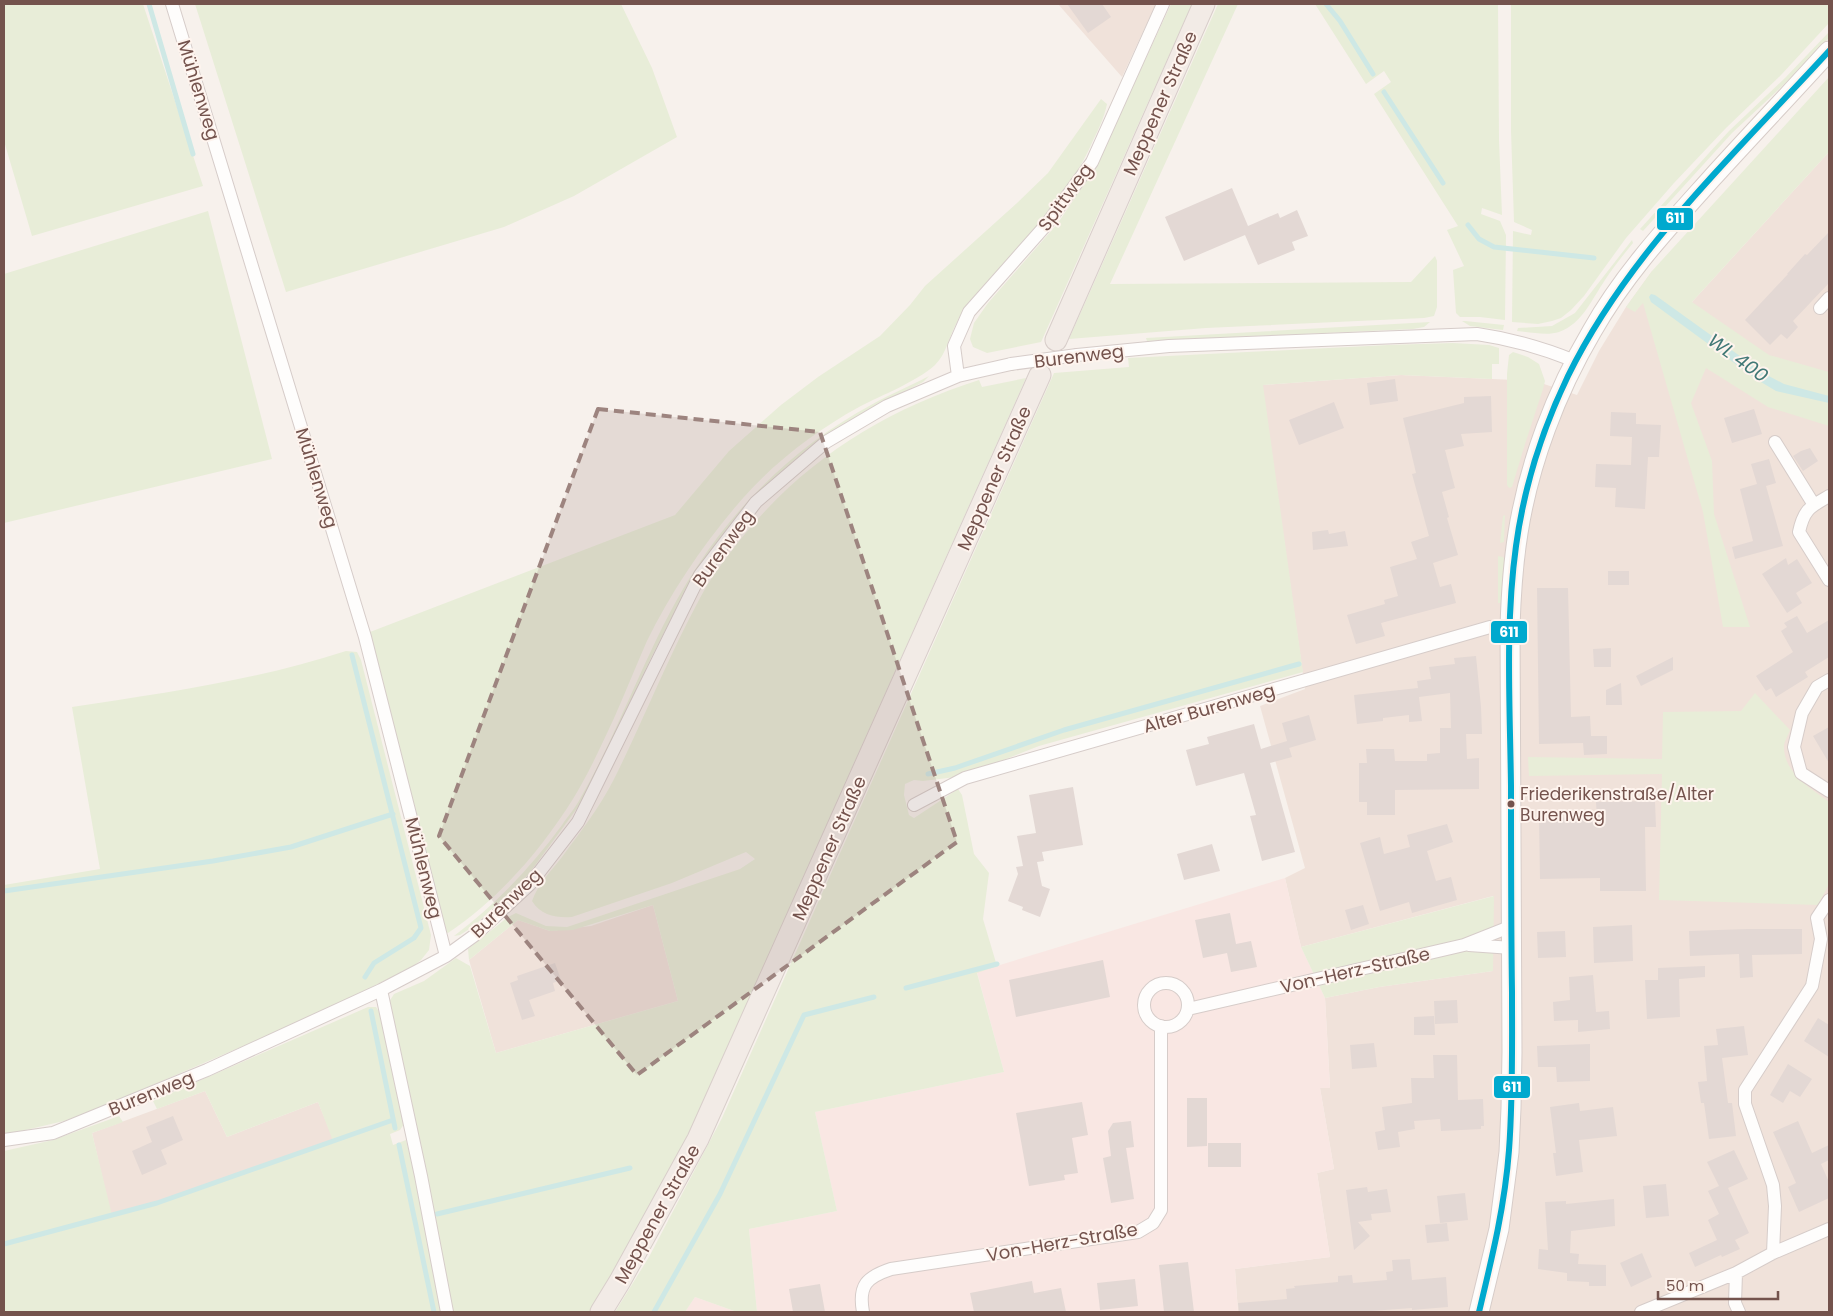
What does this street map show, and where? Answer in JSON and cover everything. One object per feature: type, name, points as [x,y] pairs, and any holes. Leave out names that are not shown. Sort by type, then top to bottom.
[{"type":"main road","name":"Meppener Straße","points":[[1056,340],[1204,4]]},
{"type":"main road","name":"Meppener Straße","points":[[601,1312],[698,1139],[1040,375]]},
{"type":"street","name":"Mühlenweg","points":[[172,4],[365,637],[446,956]]},
{"type":"street","name":"Spittweg","points":[[958,376],[954,346],[970,312],[1046,225],[1092,162],[1163,4]]},
{"type":"street","points":[[1479,1312],[1490,1275],[1499,1229],[1509,1152],[1512,1052],[1510,627],[1512,579],[1518,532],[1530,480],[1545,432],[1575,361],[1592,330],[1623,282],[1668,226],[1829,51]]},
{"type":"street","points":[[1820,308],[1829,298]]},
{"type":"street","name":"Burenweg","points":[[4,1140],[53,1133],[207,1070],[381,990],[446,956],[474,935],[530,884],[578,822],[700,575],[756,502],[826,442],[887,406],[958,376],[1011,364],[1169,346],[1477,334],[1506,338],[1544,349],[1575,361]]},
{"type":"street","points":[[1775,442],[1814,504]]},
{"type":"street","points":[[1829,496],[1814,504],[1802,516],[1799,532],[1829,580]]},
{"type":"street","name":"Alter Burenweg","points":[[914,805],[965,778],[1490,628],[1510,627]]},
{"type":"street","points":[[1829,680],[1817,687],[1802,713],[1794,747],[1801,772],[1829,791]]},
{"type":"street","points":[[1773,1253],[1776,1206],[1773,1185],[1745,1104],[1745,1090],[1812,986],[1821,939],[1817,918],[1829,900]]},
{"type":"street","points":[[1464,944],[1512,926]]},
{"type":"street","points":[[1464,944],[1512,948]]},
{"type":"street","name":"Von-Herz-Straße","points":[[1188,1009],[1464,944]]},
{"type":"street","points":[[1162,983],[1176,985],[1186,994],[1188,1009],[1181,1021],[1175,1025],[1161,1026],[1149,1018],[1144,1004],[1146,997],[1155,986],[1162,983]]},
{"type":"street","points":[[381,990],[422,1176],[447,1312]]},
{"type":"street","name":"Von-Herz-Straße","points":[[863,1312],[861,1300],[864,1286],[874,1275],[891,1269],[1138,1232],[1153,1223],[1161,1210],[1161,1026]]},
{"type":"street","points":[[1641,1312],[1736,1273],[1773,1253],[1829,1229]]},
{"type":"street","points":[[1736,1273],[1735,1303],[1739,1312]]},
{"type":"highlighted area","points":[[598,409],[820,432],[957,842],[637,1075],[439,836]]},
{"type":"shaded area","points":[[1058,4],[1156,4],[1122,77]]},
{"type":"shaded area","points":[[1829,152],[1829,1312],[1238,1312],[1235,1269],[1330,1257],[1317,1173],[1334,1169],[1320,1088],[1330,1087],[1325,998],[1379,987],[1493,971],[1493,896],[1301,947],[1285,878],[1305,868],[1260,706],[1305,689],[1262,385],[1401,375],[1535,381],[1577,395],[1599,351],[1626,307],[1652,271],[1692,302]]},
{"type":"shaded area","points":[[1285,878],[1301,947],[1325,998],[1330,1088],[1320,1088],[1334,1169],[1317,1173],[1330,1257],[1235,1269],[1238,1312],[757,1312],[749,1229],[837,1211],[815,1112],[1004,1072],[977,972]]},
{"type":"shaded area","points":[[653,905],[678,1001],[496,1053],[469,960],[518,920],[550,931],[591,926]]},
{"type":"shaded area","points":[[205,1091],[227,1137],[318,1102],[334,1141],[157,1203],[111,1215],[92,1133]]},
{"type":"shaded area","points":[[695,1297],[737,1312],[685,1312]]},
{"type":"green space","points":[[4,4],[143,4],[203,186],[32,236],[4,141]]},
{"type":"green space","points":[[195,4],[621,4],[652,68],[677,137],[574,196],[504,227],[286,292]]},
{"type":"green space","points":[[1171,4],[1192,4],[1041,342],[987,353],[973,347],[970,339],[974,323],[988,303],[1058,223],[1096,166]]},
{"type":"green space","points":[[1218,4],[1238,4],[1110,284],[1411,282],[1435,256],[1437,261],[1437,307],[1434,316],[1206,328],[1069,339]]},
{"type":"green space","points":[[1315,4],[1498,4],[1499,140],[1502,215],[1482,208],[1481,214],[1500,221],[1506,235],[1505,320],[1460,317],[1456,313],[1453,270],[1464,266],[1447,230],[1458,226],[1374,94],[1391,82],[1384,71],[1366,84]]},
{"type":"green space","points":[[1511,4],[1829,4],[1829,23],[1781,75],[1726,128],[1674,183],[1626,238],[1584,296],[1561,318],[1538,324],[1512,322],[1513,231],[1531,235],[1532,230],[1514,222],[1511,131]]},
{"type":"green space","points":[[1829,32],[1829,38],[1793,76],[1732,133],[1643,231],[1640,229],[1729,131],[1785,78]]},
{"type":"green space","points":[[1829,77],[1829,152],[1692,302],[1769,355],[1829,372],[1829,426],[1768,407],[1706,368],[1691,403],[1712,461],[1714,514],[1750,627],[1723,627],[1703,512],[1643,303],[1635,312],[1626,307],[1652,271]]},
{"type":"green space","points":[[1101,99],[1107,104],[1102,120],[1072,180],[1036,226],[965,308],[954,327],[945,350],[935,365],[918,377],[859,407],[798,447],[756,484],[716,530],[667,603],[647,641],[595,758],[561,818],[533,855],[502,889],[467,920],[448,933],[443,932],[370,632],[675,515],[729,451],[781,405],[818,377],[880,336],[910,305],[925,286],[1048,173]]},
{"type":"green space","points":[[208,211],[272,459],[4,523],[4,274]]},
{"type":"green space","points":[[1632,240],[1633,243],[1608,275],[1586,310],[1574,323],[1554,333],[1544,334],[1517,331],[1518,328],[1552,326],[1575,313]]},
{"type":"green space","points":[[1462,321],[1504,325],[1503,330],[1470,326]]},
{"type":"green space","points":[[1430,322],[1424,327],[1413,329],[1147,341],[1146,338]]},
{"type":"green space","points":[[1453,343],[1489,345],[1499,348],[1499,364],[1492,364],[1492,379],[1401,375],[1263,385],[1303,672],[1039,746],[956,777],[923,781],[914,780],[905,784],[904,795],[909,815],[914,818],[958,789],[962,795],[974,854],[989,873],[983,919],[997,966],[977,973],[1004,1072],[815,1112],[837,1211],[749,1229],[757,1312],[737,1312],[695,1297],[685,1312],[615,1312],[649,1257],[722,1118],[1054,373],[1129,367],[1128,358]]},
{"type":"green space","points":[[1513,352],[1528,357],[1539,364],[1545,381],[1512,487],[1509,488],[1507,485],[1507,374],[1509,355]]},
{"type":"green space","points":[[929,376],[923,382],[875,407],[814,445],[688,586],[651,658],[605,759],[581,803],[528,875],[474,926],[460,935],[454,936],[512,884],[550,841],[577,804],[611,739],[651,650],[681,593],[698,565],[733,517],[775,474],[821,436],[885,397]]},
{"type":"green space","points":[[1026,378],[683,1146],[613,1276],[590,1312],[452,1312],[389,1002],[394,994],[424,981],[456,958],[470,966],[496,1053],[678,1001],[653,905],[573,930],[550,931],[518,920],[469,960],[468,949],[508,917],[516,913],[546,926],[567,927],[740,869],[755,859],[746,852],[672,883],[572,917],[561,917],[545,913],[532,901],[541,883],[583,829],[608,789],[688,620],[704,591],[731,551],[761,515],[815,465],[845,443],[876,424],[943,393],[979,380],[982,387]]},
{"type":"green space","points":[[1505,515],[1504,542],[1500,543],[1503,516]]},
{"type":"green space","points":[[1498,556],[1503,557],[1505,561],[1501,603],[1498,603]]},
{"type":"green space","points":[[346,651],[357,652],[361,660],[431,935],[429,950],[412,967],[315,1015],[97,1109],[64,1121],[4,1135],[4,885],[100,869],[72,707],[245,678]]},
{"type":"green space","points":[[1755,693],[1790,730],[1784,747],[1786,758],[1794,774],[1829,802],[1829,884],[1818,905],[1659,900],[1662,774],[1529,776],[1528,757],[1662,759],[1663,712],[1741,711]]},
{"type":"green space","points":[[1494,896],[1493,971],[1379,987],[1325,998],[1301,947]]},
{"type":"green space","points":[[368,1007],[376,1007],[380,1013],[404,1124],[400,1130],[390,1134],[393,1145],[406,1140],[418,1187],[443,1312],[4,1312],[4,1151],[53,1140],[119,1116],[123,1122],[92,1133],[112,1215],[157,1203],[333,1141],[318,1102],[227,1137],[205,1091],[157,1109],[153,1101]]},
{"type":"water","points":[[1651,294],[1765,374],[1784,384],[1829,396],[1829,403],[1776,391],[1756,379],[1651,302],[1649,297]]},
{"type":"building","points":[[1067,4],[1102,4],[1111,17],[1088,33]]},
{"type":"building","points":[[1232,188],[1248,226],[1278,213],[1280,218],[1297,210],[1308,236],[1292,242],[1295,250],[1258,265],[1245,235],[1184,261],[1165,217]]},
{"type":"building","points":[[1829,232],[1829,283],[1793,321],[1798,327],[1787,339],[1781,334],[1770,345],[1745,320],[1805,254],[1807,255]]},
{"type":"building","points":[[1395,379],[1398,401],[1370,405],[1367,383]]},
{"type":"building","points":[[1491,396],[1492,432],[1461,434],[1464,446],[1445,450],[1455,488],[1442,492],[1449,517],[1447,518],[1458,555],[1433,563],[1440,587],[1451,584],[1456,603],[1381,623],[1385,636],[1356,644],[1347,615],[1385,604],[1384,600],[1398,596],[1390,567],[1417,559],[1411,542],[1429,536],[1412,474],[1416,473],[1403,418],[1464,403],[1464,397]]},
{"type":"building","points":[[1334,402],[1344,428],[1299,445],[1289,420]]},
{"type":"building","points":[[1754,409],[1762,434],[1732,443],[1724,418]]},
{"type":"building","points":[[1611,412],[1636,413],[1636,424],[1661,425],[1659,457],[1648,457],[1645,509],[1615,507],[1616,488],[1595,487],[1596,464],[1631,465],[1632,437],[1610,436]]},
{"type":"building","points":[[1810,448],[1818,461],[1803,471],[1793,456]]},
{"type":"building","points":[[1769,459],[1776,483],[1766,486],[1783,546],[1735,559],[1732,547],[1753,541],[1740,489],[1757,484],[1751,464]]},
{"type":"building","points":[[1328,530],[1329,534],[1345,531],[1348,546],[1313,550],[1312,532]]},
{"type":"building","points":[[1786,558],[1788,565],[1797,559],[1812,583],[1796,593],[1802,603],[1787,613],[1762,574]]},
{"type":"building","points":[[1608,571],[1629,571],[1629,585],[1608,585]]},
{"type":"building","points":[[1537,588],[1568,588],[1571,717],[1590,716],[1591,736],[1607,736],[1607,754],[1584,755],[1583,743],[1539,744]]},
{"type":"building","points":[[1797,616],[1807,633],[1829,620],[1829,657],[1805,672],[1808,677],[1776,697],[1771,688],[1766,691],[1756,676],[1793,652],[1781,631],[1787,627],[1784,623]]},
{"type":"building","points":[[1611,648],[1611,667],[1594,667],[1593,649]]},
{"type":"building","points":[[1476,656],[1482,734],[1466,734],[1467,759],[1479,758],[1479,789],[1395,790],[1395,815],[1367,815],[1367,802],[1359,802],[1359,763],[1367,763],[1366,749],[1394,749],[1395,761],[1427,761],[1427,754],[1440,753],[1440,728],[1451,728],[1450,693],[1419,697],[1422,721],[1409,722],[1409,715],[1357,724],[1354,695],[1418,688],[1417,681],[1431,679],[1429,667],[1455,664],[1454,658]]},
{"type":"building","points":[[1673,657],[1673,670],[1641,686],[1636,676]]},
{"type":"building","points":[[1621,683],[1622,705],[1606,705],[1606,690]]},
{"type":"building","points":[[1309,715],[1316,740],[1289,748],[1282,723]]},
{"type":"building","points":[[1254,724],[1261,749],[1287,741],[1292,757],[1270,763],[1295,852],[1262,861],[1250,816],[1256,815],[1244,773],[1196,786],[1186,750],[1209,744],[1207,737]]},
{"type":"building","points":[[1829,727],[1829,763],[1813,736]]},
{"type":"building","points":[[1073,787],[1083,845],[1042,852],[1044,861],[1037,862],[1042,886],[1050,889],[1040,917],[1022,910],[1023,907],[1008,901],[1018,874],[1016,867],[1023,866],[1017,836],[1036,833],[1029,795]]},
{"type":"building","points":[[1655,801],[1656,827],[1645,827],[1646,891],[1600,891],[1600,878],[1540,879],[1539,818],[1597,817],[1596,802]]},
{"type":"building","points":[[1447,824],[1453,842],[1427,851],[1436,881],[1451,877],[1457,900],[1412,913],[1409,902],[1380,911],[1360,843],[1380,837],[1384,854],[1410,847],[1407,835]]},
{"type":"building","points":[[1212,844],[1220,871],[1184,880],[1177,854]]},
{"type":"building","points":[[1363,905],[1369,924],[1351,930],[1345,910]]},
{"type":"building","points":[[1230,913],[1236,944],[1251,941],[1257,967],[1231,972],[1227,953],[1203,958],[1195,920]]},
{"type":"building","points":[[1632,925],[1633,961],[1594,963],[1593,927]]},
{"type":"building","points":[[1802,929],[1802,954],[1752,955],[1753,977],[1740,978],[1739,954],[1690,956],[1689,931]]},
{"type":"building","points":[[1565,931],[1566,957],[1538,958],[1537,932]]},
{"type":"building","points":[[1103,960],[1110,997],[1016,1017],[1009,980]]},
{"type":"building","points":[[555,963],[561,980],[553,983],[555,991],[529,1000],[535,1016],[522,1020],[510,983],[518,980],[517,976]]},
{"type":"building","points":[[1705,966],[1705,977],[1679,979],[1680,1017],[1647,1019],[1645,980],[1658,980],[1658,968]]},
{"type":"building","points":[[1593,975],[1596,1012],[1609,1011],[1610,1029],[1578,1032],[1578,1020],[1554,1021],[1553,1002],[1570,1000],[1569,977]]},
{"type":"building","points":[[1457,1000],[1458,1023],[1435,1024],[1434,1001]]},
{"type":"building","points":[[1434,1016],[1435,1035],[1414,1035],[1414,1017]]},
{"type":"building","points":[[1818,1018],[1829,1025],[1829,1057],[1804,1041]]},
{"type":"building","points":[[1744,1026],[1748,1055],[1722,1058],[1728,1103],[1732,1103],[1736,1136],[1709,1139],[1704,1103],[1701,1103],[1698,1082],[1707,1081],[1704,1046],[1718,1045],[1716,1029]]},
{"type":"building","points":[[1374,1043],[1377,1067],[1352,1069],[1350,1045]]},
{"type":"building","points":[[1590,1044],[1590,1081],[1557,1082],[1556,1067],[1538,1067],[1537,1046]]},
{"type":"building","points":[[1433,1055],[1457,1055],[1458,1100],[1483,1099],[1484,1126],[1481,1126],[1481,1129],[1441,1131],[1440,1119],[1414,1121],[1415,1129],[1398,1132],[1400,1147],[1378,1150],[1375,1132],[1385,1130],[1382,1107],[1412,1103],[1411,1078],[1434,1078]]},
{"type":"building","points":[[1788,1064],[1812,1079],[1800,1097],[1790,1091],[1783,1103],[1770,1095]]},
{"type":"building","points":[[1187,1098],[1207,1098],[1207,1146],[1187,1147]]},
{"type":"building","points":[[1082,1102],[1088,1135],[1072,1138],[1078,1173],[1064,1175],[1065,1180],[1029,1186],[1016,1113]]},
{"type":"building","points":[[1579,1103],[1580,1111],[1613,1107],[1617,1136],[1579,1140],[1583,1172],[1556,1176],[1553,1153],[1556,1153],[1550,1107]]},
{"type":"building","points":[[173,1116],[183,1140],[161,1150],[167,1164],[142,1175],[132,1151],[152,1142],[146,1127]]},
{"type":"building","points":[[1131,1121],[1134,1147],[1126,1148],[1134,1199],[1111,1203],[1103,1158],[1111,1156],[1108,1131],[1113,1123]]},
{"type":"building","points":[[1798,1121],[1812,1153],[1829,1145],[1829,1160],[1821,1164],[1829,1182],[1829,1198],[1799,1212],[1788,1187],[1796,1183],[1773,1132]]},
{"type":"building","points":[[1208,1143],[1241,1143],[1241,1167],[1208,1167]]},
{"type":"building","points":[[1734,1150],[1748,1179],[1728,1188],[1749,1233],[1735,1240],[1740,1249],[1695,1267],[1689,1253],[1717,1240],[1708,1220],[1719,1214],[1708,1191],[1719,1186],[1707,1162]]},
{"type":"building","points":[[1666,1184],[1669,1216],[1646,1218],[1643,1186]]},
{"type":"building","points":[[1367,1187],[1368,1192],[1387,1189],[1391,1212],[1371,1214],[1372,1220],[1358,1222],[1370,1236],[1354,1250],[1346,1190]]},
{"type":"building","points":[[1465,1193],[1468,1220],[1440,1223],[1437,1196]]},
{"type":"building","points":[[1614,1199],[1615,1226],[1571,1231],[1570,1253],[1579,1254],[1578,1264],[1606,1265],[1606,1286],[1589,1286],[1589,1282],[1567,1281],[1567,1273],[1538,1269],[1539,1249],[1548,1250],[1545,1202],[1566,1201],[1566,1204]]},
{"type":"building","points":[[1447,1223],[1449,1241],[1427,1243],[1425,1225]]},
{"type":"building","points":[[1642,1253],[1652,1277],[1631,1287],[1620,1263]]},
{"type":"building","points":[[1410,1259],[1412,1280],[1446,1277],[1448,1307],[1358,1312],[1239,1312],[1238,1303],[1287,1299],[1286,1289],[1295,1288],[1294,1286],[1338,1282],[1338,1276],[1352,1275],[1353,1283],[1387,1280],[1386,1272],[1393,1271],[1392,1260]]},
{"type":"building","points":[[1188,1262],[1194,1312],[1164,1312],[1159,1265]]},
{"type":"building","points":[[1135,1279],[1138,1306],[1100,1310],[1097,1283]]},
{"type":"building","points":[[1032,1281],[1034,1293],[1061,1288],[1066,1312],[974,1312],[970,1293]]},
{"type":"building","points":[[820,1284],[825,1312],[793,1312],[789,1289]]},
{"type":"waterway","points":[[149,4],[193,154]]},
{"type":"waterway","name":"WL 400","points":[[1326,4],[1340,21],[1373,74]]},
{"type":"waterway","name":"WL 400","points":[[1384,92],[1443,183]]},
{"type":"waterway","points":[[1468,225],[1479,239],[1494,247],[1594,258]]},
{"type":"waterway","points":[[352,655],[421,928],[414,938],[374,963],[365,977]]},
{"type":"waterway","points":[[928,774],[955,768],[1064,730],[1299,664]]},
{"type":"waterway","points":[[4,891],[213,861],[291,847],[393,814]]},
{"type":"waterway","points":[[906,988],[997,964]]},
{"type":"waterway","points":[[654,1312],[720,1194],[804,1015],[874,997]]},
{"type":"waterway","points":[[371,1011],[395,1128]]},
{"type":"waterway","points":[[4,1244],[157,1203],[393,1120]]},
{"type":"waterway","points":[[399,1145],[434,1312]]},
{"type":"waterway","points":[[437,1214],[630,1168]]},
{"type":"transit line","name":"611","points":[[1479,1312],[1501,1211],[1507,1171],[1510,1130],[1512,1091],[1510,606],[1519,524],[1535,459],[1550,417],[1568,376],[1593,330],[1621,287],[1686,205],[1829,51]]},
{"type":"place","name":"Friederikenstraße/Alter Burenweg","points":[[1511,804]]}]
